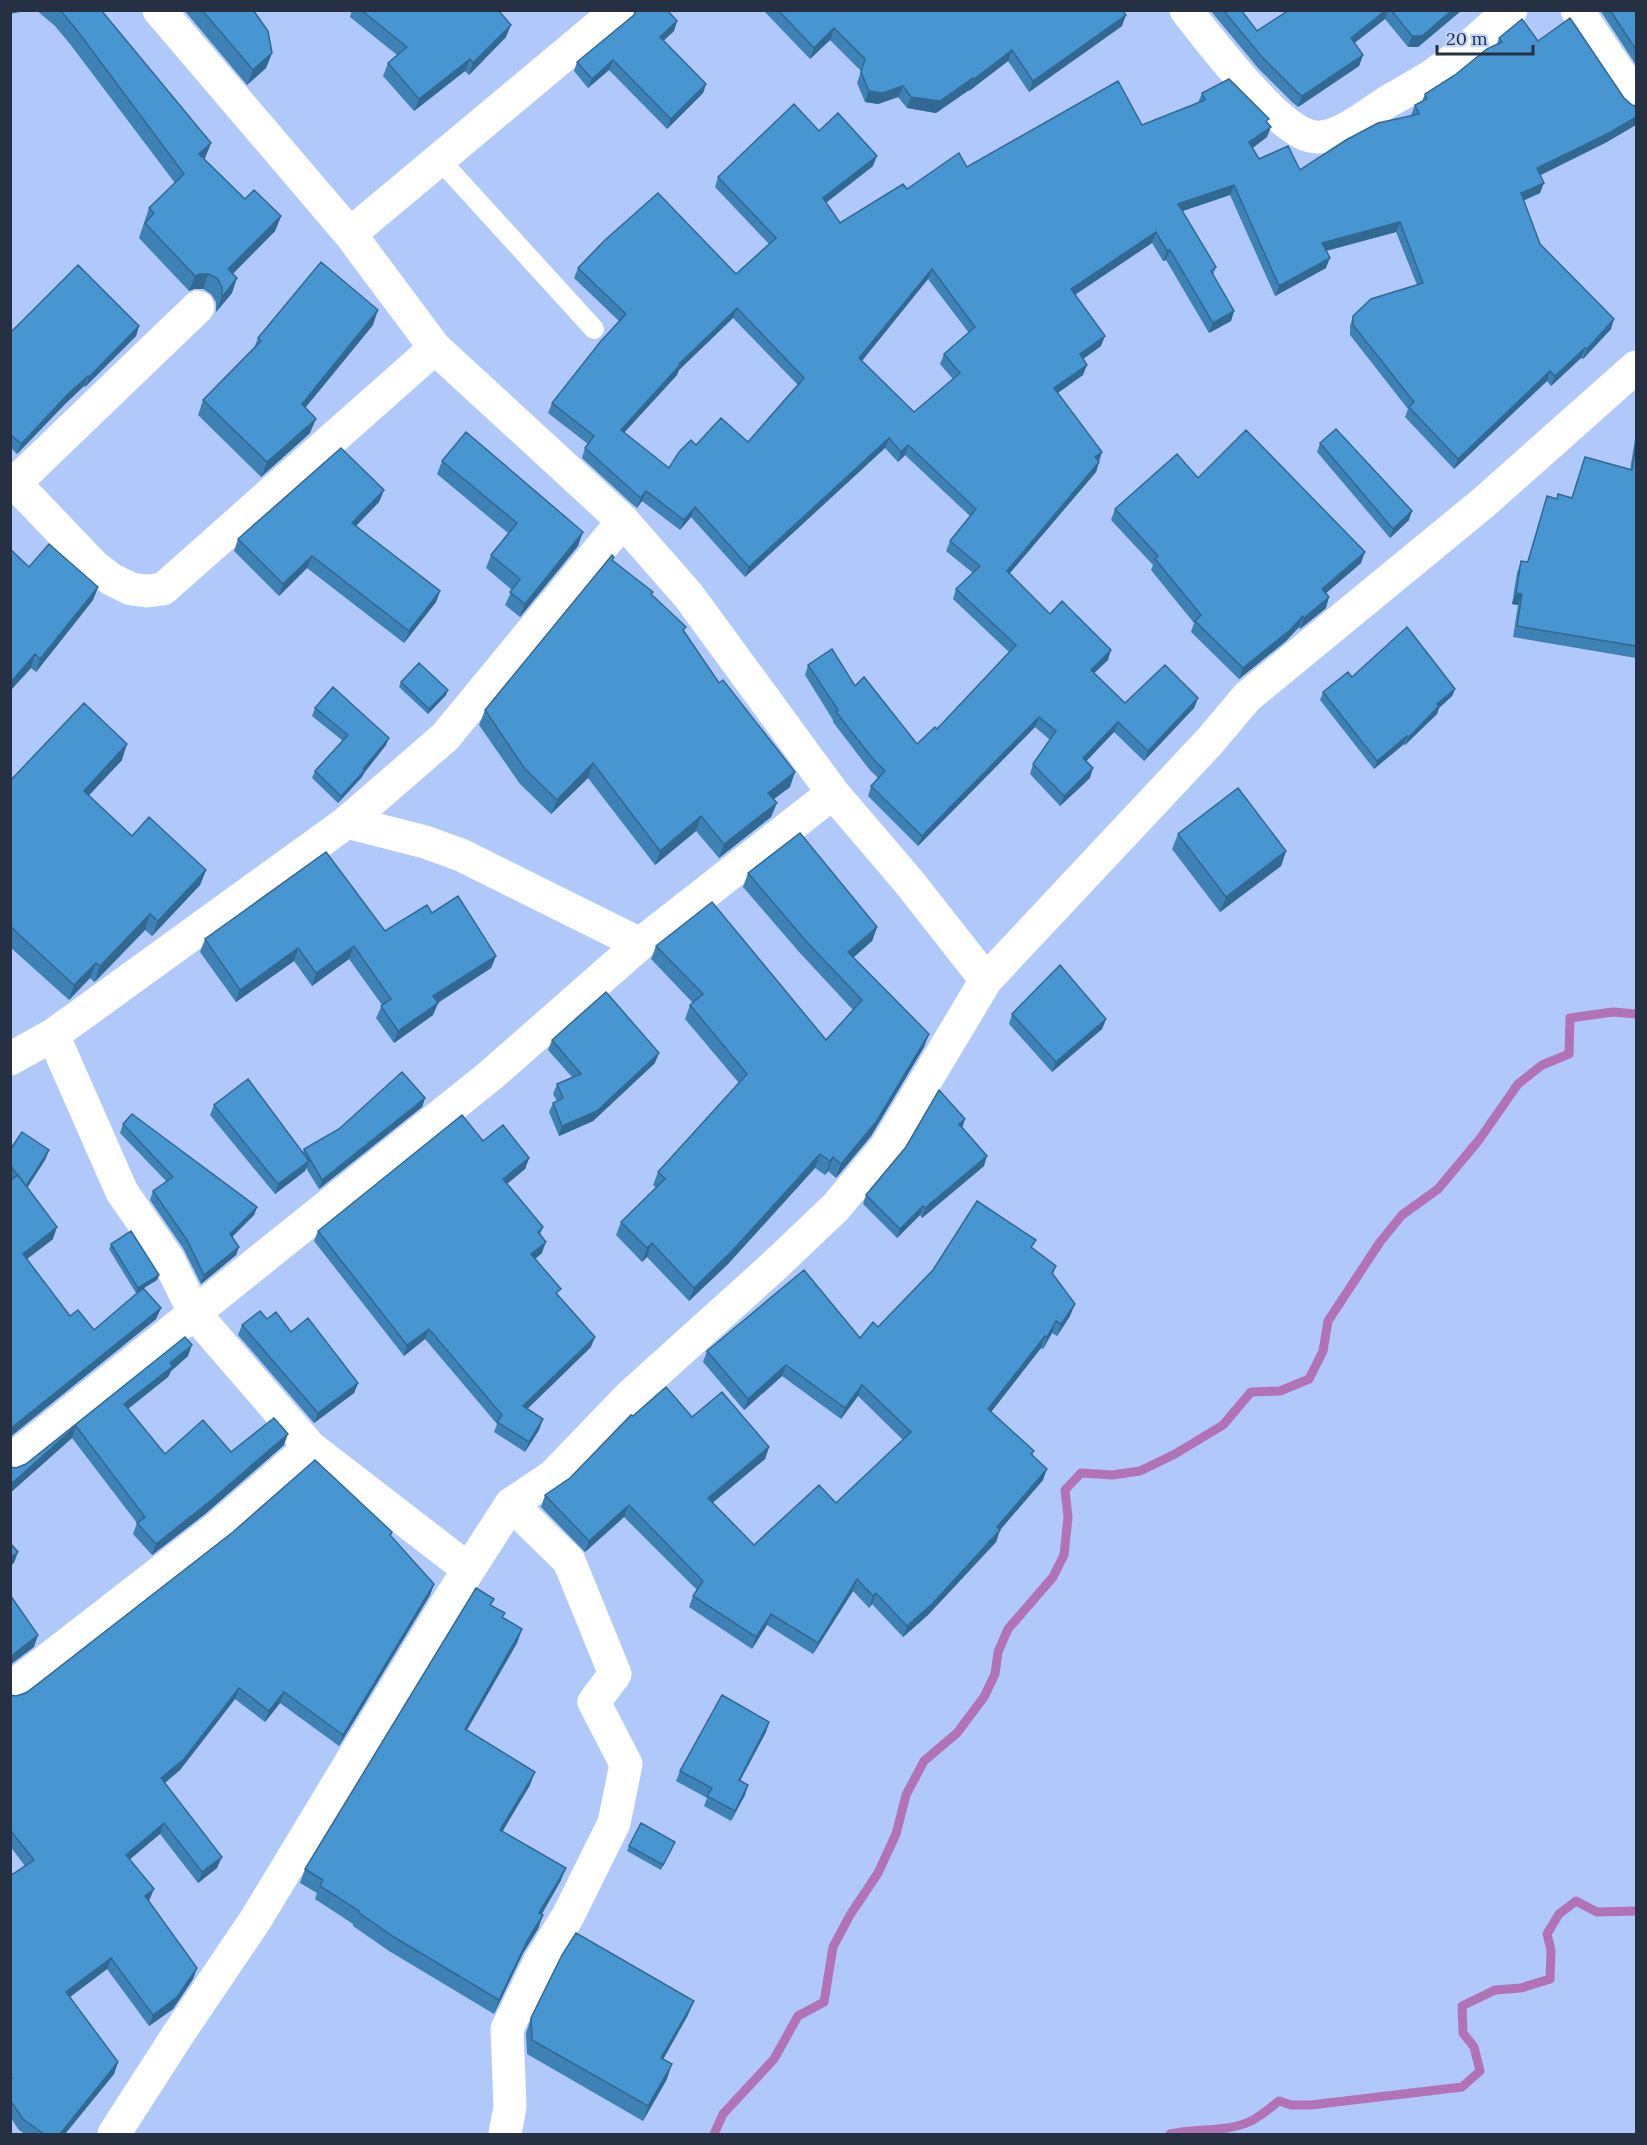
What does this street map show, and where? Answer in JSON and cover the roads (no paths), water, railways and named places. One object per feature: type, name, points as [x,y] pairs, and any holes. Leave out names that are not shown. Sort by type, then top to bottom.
[{"type":"street","points":[[159,10],[350,234],[435,348],[623,521],[688,595],[833,793],[909,882],[986,980]]},
{"type":"street","points":[[350,234],[618,10]]},
{"type":"street","points":[[1186,10],[1208,39],[1271,109],[1298,132],[1312,137],[1326,136],[1361,121],[1431,76],[1511,10]]},
{"type":"street","points":[[1577,10],[1636,98]]},
{"type":"street","points":[[198,307],[13,480],[93,566],[111,579],[131,589],[147,591],[163,589],[435,348]]},
{"type":"street","points":[[114,2134],[256,1919],[468,1569],[511,1504],[553,1476],[630,1396],[836,1207],[886,1148],[986,980],[1202,750],[1247,697],[1483,503],[1636,367]]},
{"type":"street","points":[[10,1059],[53,1035],[347,822],[445,738],[623,521]]},
{"type":"street","points":[[10,1461],[491,1075],[640,944],[833,793]]},
{"type":"street","points":[[347,822],[425,842],[461,855],[640,944]]},
{"type":"street","points":[[53,1035],[122,1192],[168,1259],[195,1314],[310,1448],[468,1569]]},
{"type":"street","points":[[10,1689],[217,1528],[310,1448]]},
{"type":"street","points":[[505,2134],[510,2107],[507,2029],[540,1961],[568,1916],[614,1823],[626,1764],[594,1702],[615,1674],[569,1561],[511,1504]]},
{"type":"lane","points":[[440,160],[594,329]]},
{"type":"waterway","points":[[714,2134],[723,2114],[774,2059],[798,2016],[824,2002],[833,1947],[850,1915],[878,1873],[896,1834],[906,1795],[924,1761],[957,1733],[984,1697],[995,1674],[998,1652],[1008,1629],[1053,1577],[1064,1555],[1068,1517],[1065,1490],[1081,1473],[1112,1475],[1140,1471],[1175,1454],[1223,1425],[1251,1392],[1280,1391],[1309,1379],[1323,1351],[1328,1321],[1380,1242],[1402,1215],[1438,1189],[1479,1140],[1518,1084],[1542,1065],[1569,1054],[1570,1018],[1613,1012],[1636,1014]]},
{"type":"waterway","points":[[1170,2134],[1241,2125],[1258,2117],[1279,2101],[1291,2105],[1311,2105],[1462,2087],[1480,2071],[1474,2047],[1463,2033],[1462,2006],[1495,1990],[1521,1988],[1550,1979],[1551,1950],[1547,1934],[1559,1914],[1576,1901],[1597,1912],[1636,1911]]}]
